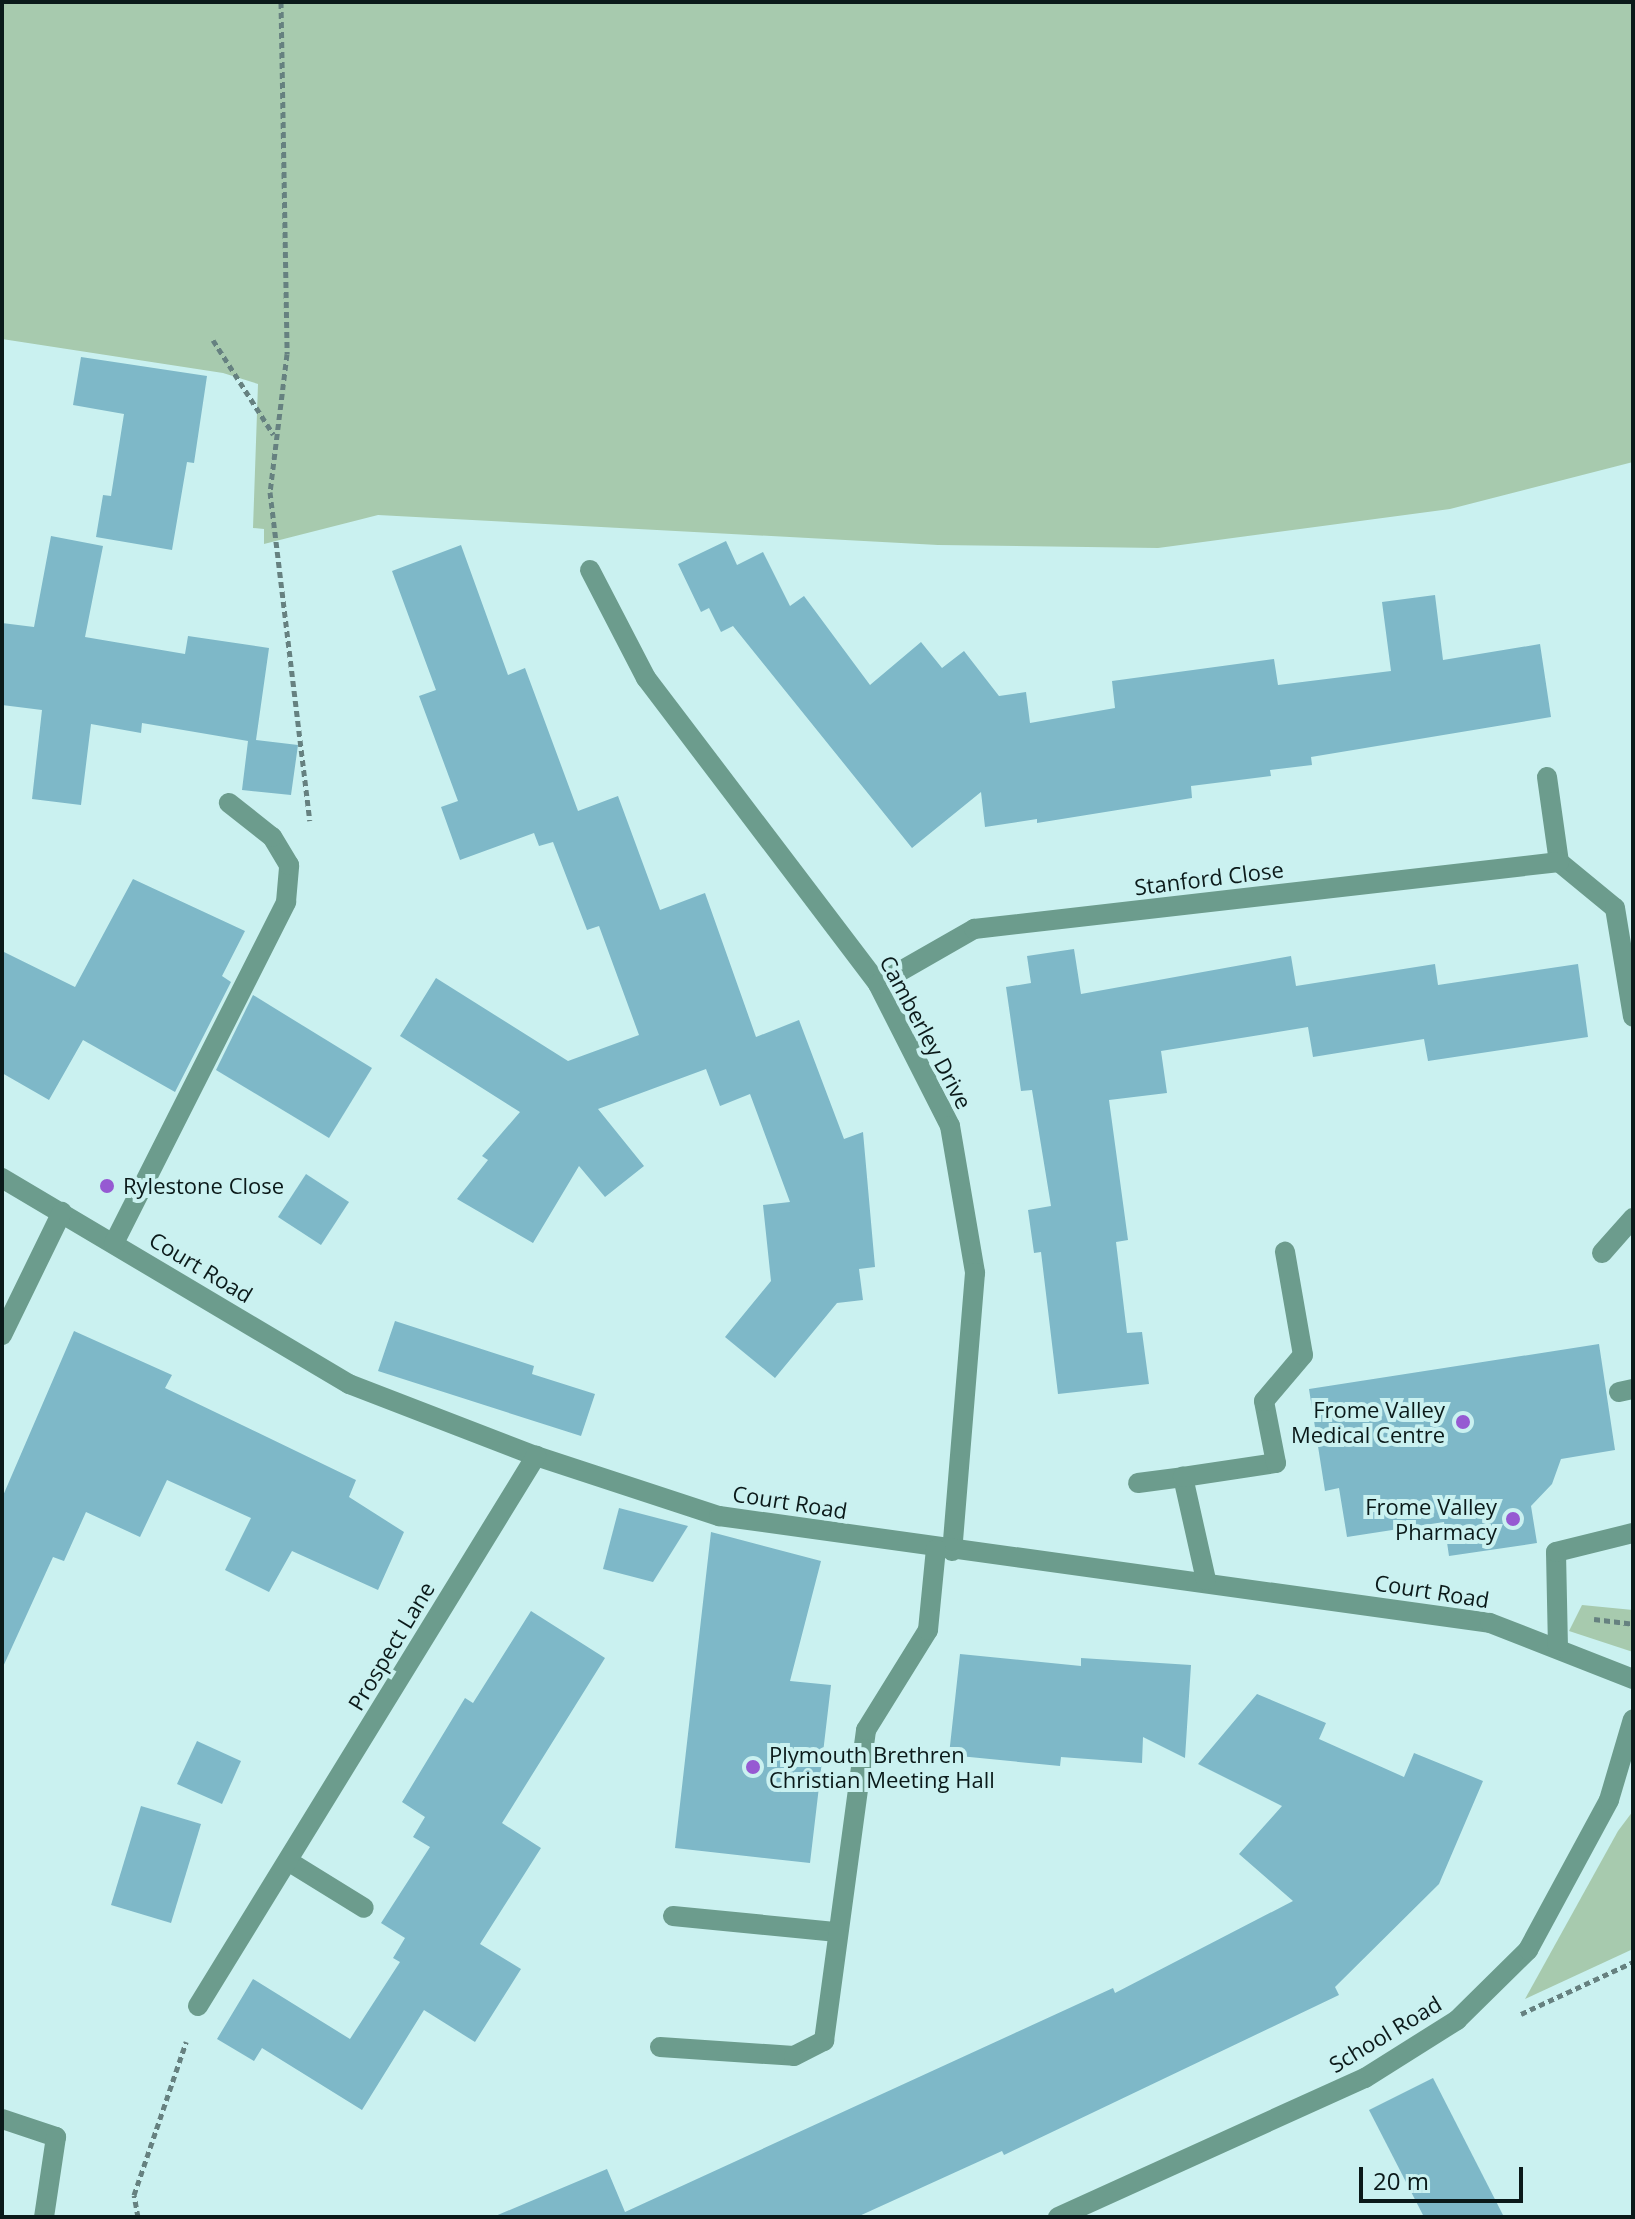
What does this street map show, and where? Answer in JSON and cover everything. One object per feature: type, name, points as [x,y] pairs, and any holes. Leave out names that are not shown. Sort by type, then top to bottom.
[{"type":"street","name":"Camberley Drive","points":[[590,570],[646,678],[878,984],[950,1126],[975,1273],[944,1550],[928,1630],[866,1730],[824,2041],[794,2056],[660,2047]]},
{"type":"street","points":[[1547,777],[1559,862],[1615,908],[1633,1017]]},
{"type":"street","points":[[114,1243],[286,902],[289,865],[272,837],[229,803]]},
{"type":"street","name":"Stanford Close","points":[[878,984],[974,929],[1559,862]]},
{"type":"street","name":"Court Road","points":[[2,1178],[349,1384],[536,1456],[719,1516],[944,1550],[1206,1580],[1490,1623],[1633,1679]]},
{"type":"street","points":[[2,1335],[62,1212]]},
{"type":"street","points":[[1602,1253],[1633,1218]]},
{"type":"street","points":[[1138,1483],[1276,1463],[1264,1401],[1303,1355],[1285,1252]]},
{"type":"street","name":"Prospect Lane","points":[[198,2006],[536,1456]]},
{"type":"street","points":[[1183,1477],[1206,1580]]},
{"type":"street","points":[[1558,1648],[1556,1552],[1633,1533]]},
{"type":"street","name":"School Road","points":[[1058,2217],[1365,2078],[1457,2020],[1528,1950],[1609,1800],[1633,1719]]},
{"type":"street","points":[[288,1861],[364,1908]]},
{"type":"street","points":[[673,1916],[837,1932]]},
{"type":"street","points":[[2,2119],[56,2137],[44,2217]]},
{"type":"path","points":[[281,2],[287,354],[274,435],[270,492],[309,789],[310,836]]},
{"type":"path","points":[[213,340],[274,435]]},
{"type":"path","points":[[1457,2020],[1510,2019],[1633,1962]]},
{"type":"path","points":[[138,2217],[134,2195],[198,2006]]},
{"type":"green space","points":[[2,2],[1633,2],[1633,462],[1450,509],[1158,548],[938,545],[378,515],[264,544],[264,529],[253,528],[258,384],[223,373],[2,339]]},
{"type":"green space","points":[[1582,1605],[1633,1610],[1633,1652],[1569,1631]]},
{"type":"green space","points":[[1633,1811],[1633,1949],[1525,1999],[1618,1831]]},
{"type":"building","points":[[81,357],[207,376],[194,463],[187,462],[172,550],[96,537],[103,495],[111,496],[124,414],[73,405]]},
{"type":"building","points":[[51,536],[103,546],[85,637],[185,654],[188,636],[269,648],[256,740],[298,745],[291,795],[242,790],[248,741],[142,723],[141,733],[91,724],[81,805],[32,799],[42,710],[2,705],[2,623],[34,627]]},
{"type":"building","points":[[726,541],[737,565],[763,552],[790,606],[804,596],[870,685],[921,642],[942,668],[964,651],[999,696],[1026,692],[1030,723],[1115,708],[1112,681],[1274,659],[1278,685],[1391,671],[1382,602],[1435,595],[1443,660],[1540,644],[1551,717],[1311,757],[1312,765],[1270,770],[1271,776],[1191,786],[1192,798],[1037,823],[1037,819],[985,827],[981,792],[912,848],[733,626],[721,632],[709,608],[701,612],[678,564]]},
{"type":"building","points":[[461,545],[508,675],[525,668],[578,811],[618,796],[660,910],[705,893],[756,1037],[799,1020],[844,1139],[863,1132],[875,1267],[859,1269],[863,1300],[837,1303],[775,1378],[725,1337],[771,1281],[763,1205],[790,1202],[750,1094],[720,1106],[706,1069],[598,1109],[644,1166],[605,1197],[579,1166],[533,1243],[457,1199],[488,1160],[482,1156],[520,1112],[400,1036],[436,978],[568,1061],[639,1035],[599,926],[587,930],[553,842],[539,846],[534,833],[460,860],[441,807],[458,801],[419,696],[436,690],[392,571]]},
{"type":"building","points":[[133,879],[245,931],[222,976],[231,982],[175,1092],[83,1040],[49,1100],[2,1073],[2,951],[75,987]]},
{"type":"building","points":[[1074,949],[1081,994],[1291,956],[1296,986],[1435,964],[1438,985],[1578,964],[1588,1037],[1428,1061],[1424,1039],[1313,1057],[1308,1027],[1161,1051],[1167,1093],[1109,1100],[1128,1240],[1116,1242],[1127,1333],[1142,1332],[1149,1384],[1058,1394],[1041,1252],[1034,1253],[1028,1210],[1051,1206],[1032,1090],[1021,1091],[1006,987],[1031,983],[1027,956]]},
{"type":"building","points":[[253,995],[372,1068],[329,1138],[216,1070]]},
{"type":"building","points":[[306,1174],[349,1202],[321,1245],[278,1217]]},
{"type":"building","points":[[395,1321],[534,1366],[532,1374],[595,1394],[581,1436],[378,1371]]},
{"type":"building","points":[[74,1331],[172,1375],[165,1388],[356,1480],[349,1497],[404,1532],[378,1590],[292,1551],[269,1592],[225,1570],[251,1518],[167,1480],[140,1537],[86,1512],[64,1561],[53,1557],[2,1669],[2,1498]]},
{"type":"building","name":"Frome Valley Medical Centre","points":[[1599,1344],[1615,1450],[1561,1459],[1552,1484],[1531,1506],[1537,1543],[1449,1556],[1444,1522],[1347,1537],[1339,1488],[1325,1491],[1309,1389]]},
{"type":"building","points":[[619,1508],[688,1526],[653,1582],[603,1569]]},
{"type":"building","name":"Plymouth Brethren Christian Meeting Hall","points":[[711,1532],[821,1561],[790,1681],[831,1685],[810,1863],[675,1848]]},
{"type":"building","points":[[531,1611],[605,1658],[502,1823],[541,1848],[480,1944],[521,1969],[475,2042],[424,2010],[362,2110],[262,2048],[254,2061],[217,2039],[253,1979],[350,2039],[400,1962],[393,1958],[405,1938],[381,1923],[430,1847],[413,1837],[425,1817],[402,1802],[465,1698],[473,1703]]},
{"type":"building","points":[[960,1654],[1081,1666],[1081,1658],[1191,1665],[1185,1758],[1143,1737],[1142,1763],[1061,1757],[1060,1766],[949,1755]]},
{"type":"building","points":[[1257,1694],[1326,1723],[1319,1739],[1404,1777],[1414,1753],[1483,1781],[1439,1884],[1335,1987],[1339,1995],[1004,2155],[1002,2151],[857,2217],[493,2217],[607,2169],[625,2212],[1113,1988],[1115,1993],[1293,1901],[1239,1854],[1282,1806],[1198,1764]]},
{"type":"building","points":[[197,1741],[241,1761],[222,1804],[177,1784]]},
{"type":"building","points":[[141,1806],[201,1824],[171,1923],[111,1905]]},
{"type":"building","points":[[1433,2078],[1504,2217],[1424,2217],[1369,2110]]},
{"type":"place","name":"Rylestone Close","points":[[107,1186]]},
{"type":"place","name":"Frome Valley Medical Centre","points":[[1463,1422]]},
{"type":"place","name":"Frome Valley Pharmacy","points":[[1513,1519]]},
{"type":"place","name":"Plymouth Brethren Christian Meeting Hall","points":[[753,1767]]}]
